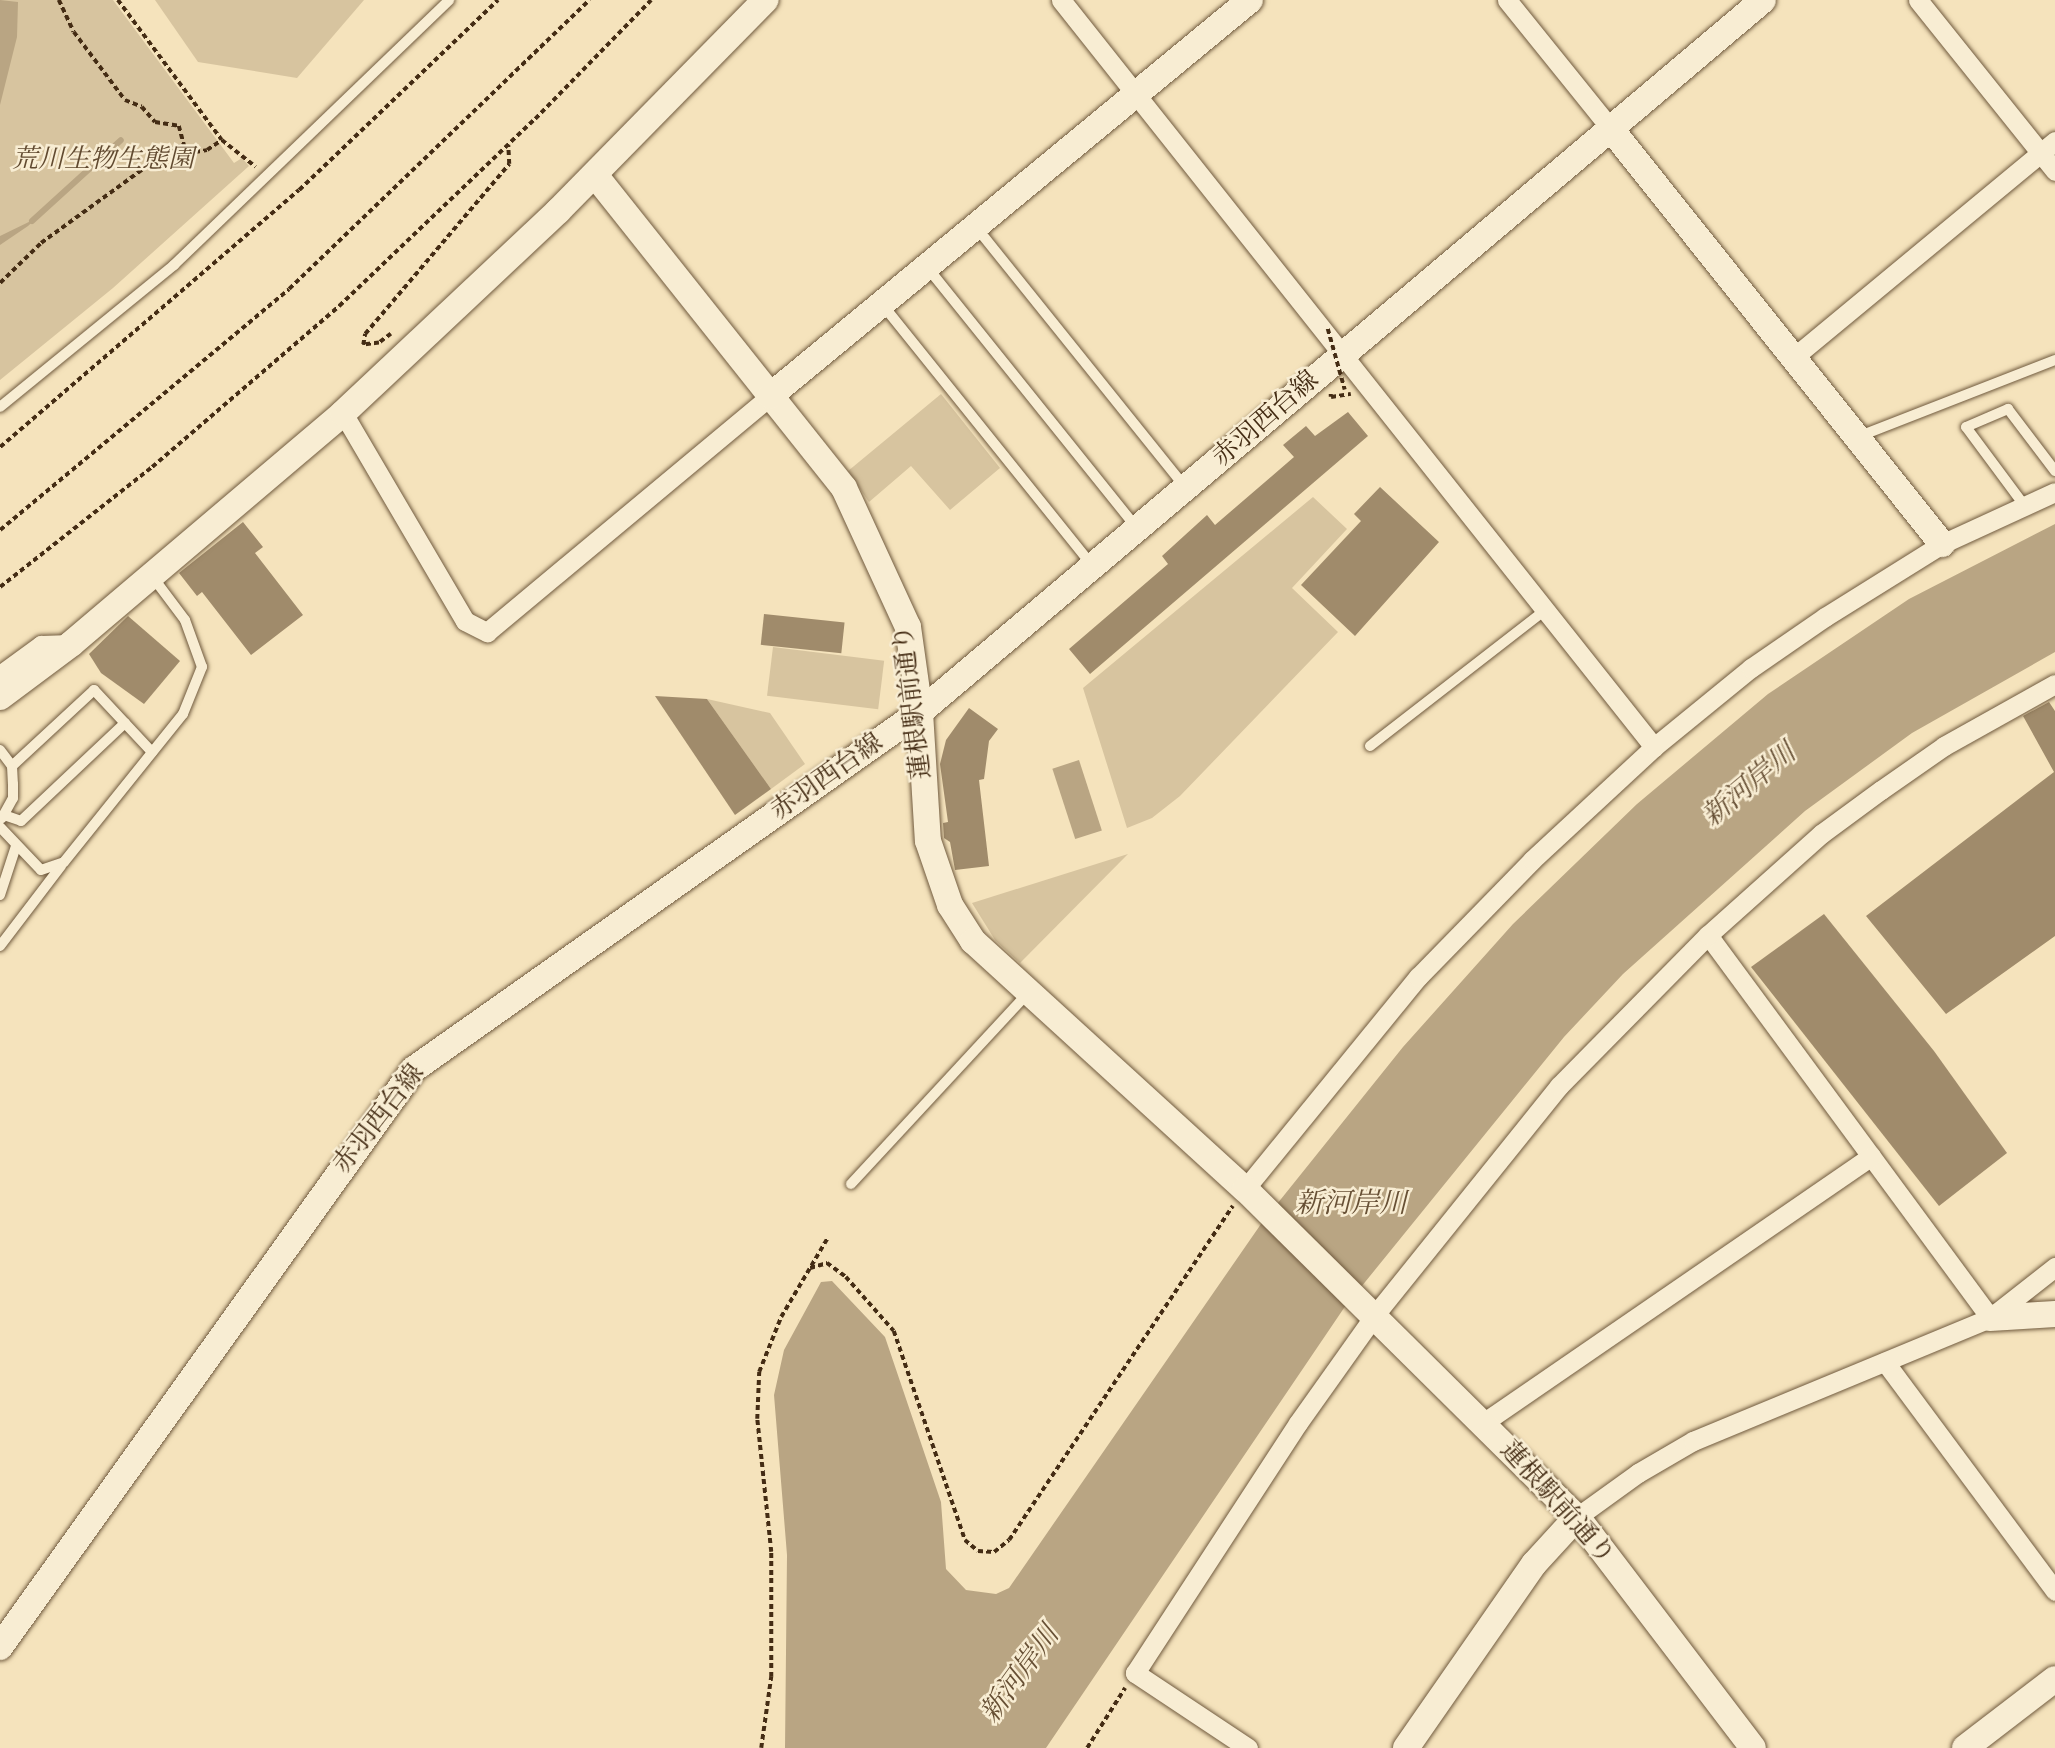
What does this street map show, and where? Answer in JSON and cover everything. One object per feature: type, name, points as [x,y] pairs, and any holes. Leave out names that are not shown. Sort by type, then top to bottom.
[{"type":"street","points":[[0,697],[71,645],[343,413],[595,175],[765,0]]},
{"type":"street","points":[[1061,0],[1654,747]]},
{"type":"street","points":[[343,413],[465,621],[487,632],[1251,0]]},
{"type":"street","points":[[1507,0],[1942,544]]},
{"type":"street","name":"赤羽西台線","points":[[0,1647],[414,1069],[920,712],[1763,0]]},
{"type":"street","points":[[1918,0],[2047,146],[2055,171]]},
{"type":"street","points":[[1794,356],[2047,146]]},
{"type":"street","name":"蓮根駅前通り","points":[[595,175],[844,488],[908,627],[920,712],[925,817],[937,874],[950,905],[973,942],[1249,1193],[1577,1517],[1753,1748]]},
{"type":"street","points":[[1249,1193],[1419,977],[1532,860],[1654,747],[1751,668],[1942,544],[2055,492]]},
{"type":"street","points":[[0,675],[40,645],[71,645]]},
{"type":"street","points":[[1245,1747],[1135,1673],[1371,1313],[1559,1086],[1708,935],[1821,834],[1881,790],[1944,746],[2055,684]]},
{"type":"street","points":[[1708,935],[1990,1318]]},
{"type":"street","points":[[1483,1423],[1871,1156]]},
{"type":"street","points":[[1406,1748],[1534,1564],[1577,1517],[1638,1473],[1693,1441],[1990,1318],[2055,1267]]},
{"type":"street","points":[[1990,1318],[2055,1314]]},
{"type":"street","points":[[1885,1362],[2055,1591]]},
{"type":"street","points":[[1965,1748],[2055,1679]]},
{"type":"lane","points":[[0,407],[174,265],[268,179],[449,0]]},
{"type":"lane","points":[[975,227],[1186,488]]},
{"type":"lane","points":[[927,266],[1137,529]]},
{"type":"lane","points":[[882,303],[1092,566]]},
{"type":"lane","points":[[1857,437],[2055,359]]},
{"type":"lane","points":[[2024,505],[1966,427],[2008,409],[2055,471]]},
{"type":"lane","points":[[0,946],[183,714],[202,667],[185,620],[151,576]]},
{"type":"lane","points":[[1370,746],[1544,611]]},
{"type":"lane","points":[[12,766],[94,690],[152,752]]},
{"type":"lane","points":[[0,750],[12,766],[13,798],[2,818],[21,821],[125,723]]},
{"type":"lane","points":[[0,828],[41,870],[64,862]]},
{"type":"lane","points":[[0,895],[16,846]]},
{"type":"lane","points":[[851,1184],[1027,993]]},
{"type":"path","points":[[59,0],[74,32],[125,100],[142,107],[155,122],[179,126],[185,148]]},
{"type":"path","points":[[118,0],[222,140],[268,179]]},
{"type":"path","points":[[0,447],[299,190],[498,0]]},
{"type":"path","points":[[0,530],[289,289],[589,0]]},
{"type":"path","points":[[0,587],[152,467],[328,315],[508,145],[650,0]]},
{"type":"path","points":[[0,283],[41,243],[169,150],[207,150],[222,140]]},
{"type":"path","points":[[400,327],[379,343],[363,345],[365,334],[509,164],[508,145]]},
{"type":"path","points":[[1328,329],[1347,390],[1331,392],[1331,397],[1352,394]]},
{"type":"path","points":[[810,1268],[827,1263],[846,1277],[894,1331],[961,1532],[978,1552],[994,1552],[1009,1540],[1249,1193]]},
{"type":"path","points":[[761,1748],[771,1677],[771,1552],[757,1419],[759,1372],[782,1317],[827,1239]]},
{"type":"path","points":[[1087,1748],[1135,1673]]},
{"type":"green space","name":"荒川生物生態園","points":[[0,0],[113,0],[234,163],[242,158],[249,166],[113,288],[0,380]]},
{"type":"green space","points":[[155,0],[364,0],[297,78],[198,62]]},
{"type":"green space","points":[[941,394],[1000,468],[950,510],[911,466],[869,502],[848,471]]},
{"type":"green space","points":[[1313,497],[1347,529],[1292,588],[1338,632],[1180,796],[1152,818],[1127,828],[1083,688]]},
{"type":"green space","points":[[773,647],[884,661],[878,709],[767,696]]},
{"type":"green space","points":[[707,699],[770,713],[805,764],[771,789]]},
{"type":"green space","points":[[1128,854],[1020,963],[995,940],[972,903]]},
{"type":"water","points":[[0,0],[18,2],[17,37],[0,105]]},
{"type":"water","points":[[37,218],[28,226],[0,245],[0,236]]},
{"type":"water","name":"新河岸川","points":[[2055,524],[2055,652],[1912,733],[1805,811],[1623,974],[1564,1037],[1344,1308],[1046,1748],[785,1748],[787,1555],[774,1395],[784,1350],[821,1282],[832,1281],[885,1337],[941,1502],[946,1569],[966,1590],[996,1594],[1009,1588],[1261,1224],[1403,1047],[1513,924],[1637,804],[1768,694],[1909,599]]},
{"type":"water","points":[[1079,760],[1102,830],[1075,839],[1052,769]]},
{"type":"building","points":[[1348,412],[1368,436],[1090,674],[1069,649],[1168,564],[1162,556],[1207,515],[1215,525],[1294,457],[1283,445],[1306,426],[1315,436]]},
{"type":"building","points":[[1380,487],[1439,542],[1355,636],[1301,585],[1361,521],[1354,514]]},
{"type":"building","points":[[243,522],[263,547],[255,553],[303,615],[251,655],[202,592],[197,596],[179,573]]},
{"type":"building","points":[[764,614],[845,622],[841,653],[761,645]]},
{"type":"building","points":[[128,616],[180,661],[144,704],[101,673],[89,654]]},
{"type":"building","points":[[655,696],[707,699],[771,789],[735,815]]},
{"type":"building","points":[[2049,702],[2055,711],[2055,936],[1946,1014],[1866,916],[2054,772],[2023,716]]},
{"type":"building","points":[[969,708],[998,729],[989,741],[984,779],[979,780],[989,866],[955,870],[950,842],[944,838],[943,823],[948,822],[940,764],[946,740]]},
{"type":"building","points":[[1824,914],[1934,1051],[2007,1153],[1939,1206],[1751,967]]},
{"type":"waterway","points":[[32,221],[121,140]]}]
